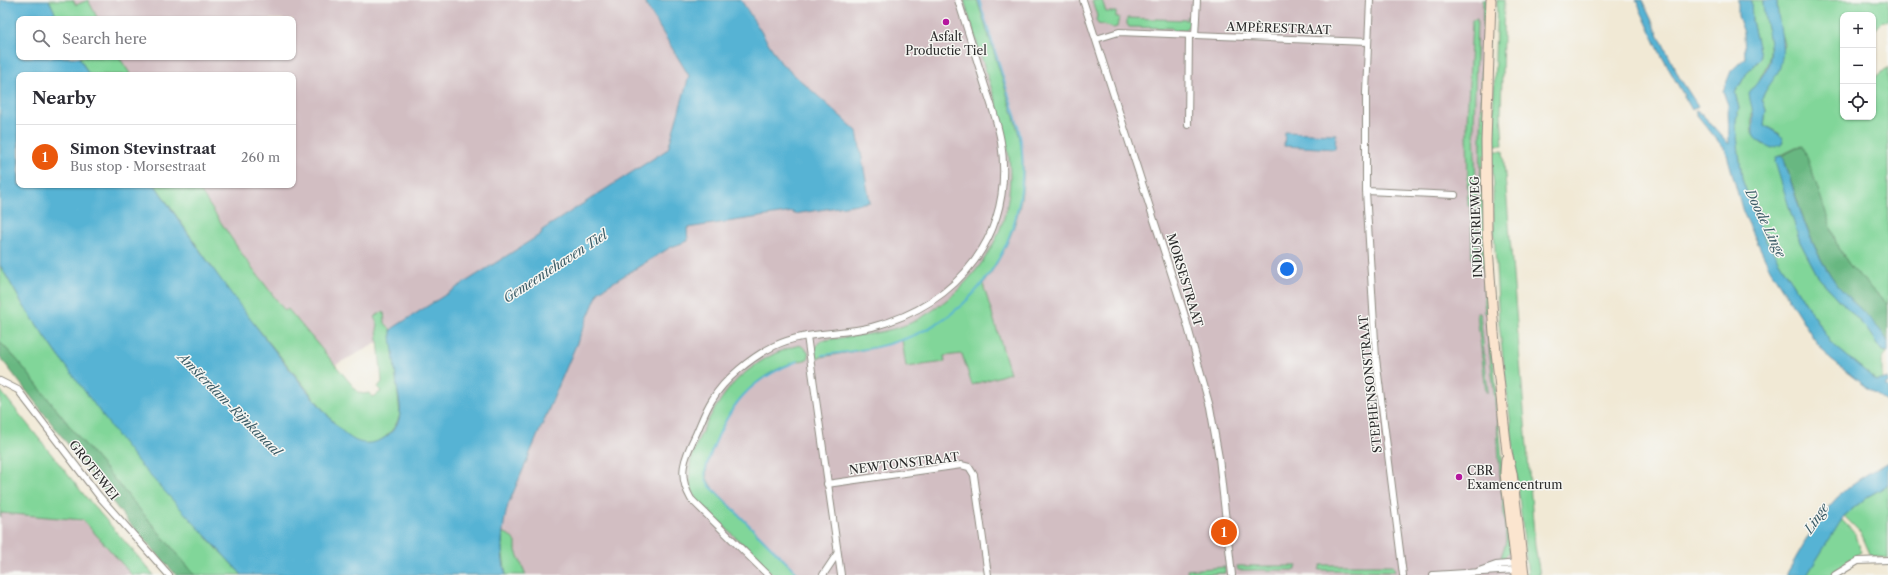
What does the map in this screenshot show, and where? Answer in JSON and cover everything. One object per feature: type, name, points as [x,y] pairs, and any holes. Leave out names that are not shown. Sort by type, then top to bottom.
[{"type":"main road","name":"INDUSTRIEWEG","points":[[1491,0],[1486,141],[1487,232],[1494,333],[1507,452],[1512,473],[1519,569]]},
{"type":"street","points":[[768,575],[691,499],[685,489],[682,476],[688,450],[712,399],[730,377],[744,366],[774,346],[807,336],[870,327],[894,320],[922,308],[945,292],[964,275],[982,251],[993,226],[999,206],[1002,182],[1001,143],[995,117],[958,0]]},
{"type":"street","name":"MORSESTRAAT","points":[[1083,0],[1184,313],[1210,407],[1220,465],[1232,575]]},
{"type":"street","points":[[1188,125],[1192,35],[1197,0]]},
{"type":"street","name":"STEPHENSONSTRAAT","points":[[1370,0],[1367,42],[1366,191],[1376,358],[1403,575]]},
{"type":"street","name":"AMPÈRESTRAAT","points":[[1096,39],[1119,32],[1367,42]]},
{"type":"street","points":[[1366,191],[1455,195]]},
{"type":"street","points":[[807,336],[841,575]]},
{"type":"street","name":"GROTEWEI","points":[[0,381],[18,390],[99,496],[169,575]]},
{"type":"street","name":"NEWTONSTRAAT","points":[[827,484],[961,465],[969,467],[974,474],[988,575]]},
{"type":"street","points":[[823,575],[837,554]]},
{"type":"street","points":[[1835,575],[1858,562],[1888,560]]},
{"type":"street","points":[[1433,575],[1477,572],[1488,567],[1519,569]]},
{"type":"shaded area","points":[[67,0],[648,0],[694,75],[670,153],[400,331],[314,376],[185,188],[296,188],[296,72],[106,72],[97,60],[296,60],[296,16],[74,16]]},
{"type":"shaded area","points":[[733,0],[1486,0],[1479,217],[1512,575],[492,575],[516,424],[591,291],[774,67]]},
{"type":"shaded area","points":[[0,497],[78,501],[152,575],[0,575]]},
{"type":"green space","points":[[49,0],[73,0],[76,5],[88,0],[96,16],[57,16]]},
{"type":"green space","points":[[964,0],[977,0],[1017,126],[1023,159],[1021,197],[1017,216],[1003,251],[983,284],[1010,373],[972,385],[962,354],[944,356],[945,362],[906,367],[902,340],[874,348],[816,358],[815,349],[820,341],[873,333],[903,326],[918,320],[944,302],[970,278],[982,263],[999,231],[1009,196],[1010,177],[1008,148],[1000,115]]},
{"type":"green space","points":[[1092,0],[1102,0],[1106,12],[1116,12],[1116,17],[1119,17],[1117,27],[1113,28],[1098,24]]},
{"type":"green space","points":[[1483,0],[1487,0],[1489,313],[1485,313],[1480,212]]},
{"type":"green space","points":[[1497,0],[1504,0],[1501,113],[1503,145],[1492,145]]},
{"type":"green space","points":[[1751,0],[1763,0],[1770,52],[1769,60],[1755,91],[1752,131],[1756,139],[1764,145],[1780,134],[1764,125],[1766,110],[1762,99],[1784,44],[1778,23],[1777,0],[1888,0],[1888,22],[1883,21],[1876,29],[1876,12],[1840,12],[1840,120],[1876,120],[1876,77],[1888,67],[1888,305],[1851,267],[1838,248],[1802,145],[1777,157],[1800,242],[1819,278],[1866,328],[1882,351],[1886,352],[1882,359],[1882,380],[1877,381],[1830,342],[1761,233],[1742,179],[1736,128],[1739,108],[1735,93],[1748,71],[1758,62],[1760,55],[1752,21]]},
{"type":"green space","points":[[1187,16],[1191,20],[1190,25],[1185,30],[1174,31],[1172,28],[1129,27],[1127,24],[1127,18],[1187,20]]},
{"type":"green space","points":[[1477,19],[1474,126],[1478,257],[1472,258],[1471,207],[1468,206],[1467,123],[1472,20]]},
{"type":"green space","points":[[81,60],[121,60],[129,72],[87,72]]},
{"type":"green space","points":[[1803,145],[1838,248],[1851,267],[1888,305],[1888,342],[1836,283],[1818,254],[1811,239],[1784,159],[1781,156]]},
{"type":"green space","points":[[1492,151],[1503,151],[1535,546],[1540,575],[1528,575],[1499,323],[1493,211],[1494,185]]},
{"type":"green space","points":[[157,188],[198,188],[244,257],[285,311],[288,309],[358,392],[363,394],[369,393],[372,397],[381,392],[378,387],[382,382],[377,329],[378,325],[374,317],[384,311],[385,323],[391,330],[400,414],[390,432],[384,438],[372,444],[357,443],[346,435],[335,424],[234,299]]},
{"type":"green space","points":[[0,265],[23,305],[58,355],[209,540],[242,575],[195,575],[75,433],[19,362],[0,342]]},
{"type":"green space","points":[[1477,313],[1480,313],[1488,392],[1486,392]]},
{"type":"green space","points":[[1486,320],[1490,320],[1498,411],[1496,411]]},
{"type":"green space","points":[[0,342],[19,362],[75,433],[195,575],[176,575],[125,518],[0,357]]},
{"type":"green space","points":[[800,345],[808,351],[809,359],[791,364],[760,380],[747,391],[736,404],[719,434],[706,470],[708,479],[713,488],[800,575],[774,575],[696,499],[690,484],[690,467],[696,445],[708,420],[732,385],[746,372],[768,357],[783,350]]},
{"type":"green space","points":[[0,390],[85,496],[154,575],[132,575],[83,520],[1,513],[0,517]]},
{"type":"green space","points":[[1498,412],[1510,551],[1501,561],[1506,540],[1499,459]]},
{"type":"green space","points":[[1888,485],[1888,558],[1871,556],[1861,533],[1844,516],[1867,497]]},
{"type":"green space","points":[[1841,519],[1856,535],[1861,552],[1842,565],[1831,575],[1807,575]]},
{"type":"green space","points":[[503,532],[509,535],[516,542],[516,551],[526,575],[506,575],[502,548]]},
{"type":"green space","points":[[1321,565],[1393,565],[1395,571],[1319,570]]},
{"type":"green space","points":[[1237,566],[1297,566],[1295,570],[1238,570]]},
{"type":"green space","points":[[1225,567],[1225,573],[1188,575],[1187,570]]},
{"type":"water","points":[[0,0],[49,0],[57,16],[16,16],[16,60],[81,60],[87,72],[16,72],[16,188],[157,188],[197,247],[287,366],[335,424],[349,437],[359,442],[371,443],[386,437],[398,422],[400,403],[391,336],[391,330],[393,328],[541,234],[542,230],[668,149],[689,76],[643,0],[741,0],[781,63],[857,131],[870,202],[687,228],[688,241],[671,247],[599,291],[508,505],[502,540],[506,575],[242,575],[142,467],[116,434],[23,305],[0,265]]},
{"type":"water","points":[[1636,0],[1642,0],[1679,77],[1698,106],[1692,110],[1661,55]]},
{"type":"water","points":[[1738,0],[1751,0],[1752,21],[1760,55],[1760,59],[1748,71],[1735,93],[1739,108],[1736,128],[1742,179],[1761,233],[1830,342],[1877,381],[1888,378],[1888,384],[1884,386],[1888,388],[1888,402],[1872,392],[1830,359],[1814,339],[1770,269],[1743,212],[1726,151],[1695,111],[1697,110],[1700,114],[1701,113],[1729,144],[1728,105],[1723,91],[1731,71],[1745,58],[1744,33],[1738,16]]},
{"type":"water","points":[[1763,0],[1777,0],[1782,42],[1782,58],[1780,67],[1762,99],[1766,110],[1764,125],[1780,135],[1783,141],[1781,145],[1772,148],[1755,138],[1753,131],[1753,113],[1749,94],[1764,73],[1770,57],[1770,41],[1764,16]]},
{"type":"water","points":[[1285,132],[1336,134],[1335,149],[1284,146]]},
{"type":"water","points":[[1781,156],[1784,159],[1805,223],[1818,254],[1836,283],[1885,337],[1888,343],[1888,352],[1882,351],[1866,328],[1819,278],[1800,242],[1775,162],[1776,157]]},
{"type":"water","points":[[1888,462],[1888,485],[1867,497],[1844,516],[1807,575],[1786,575],[1812,530],[1835,500],[1865,475]]},
{"type":"waterway","points":[[822,355],[862,350],[888,344],[900,341],[925,330],[951,314],[974,293],[992,270],[1006,244],[1016,215],[1022,186],[1022,156],[1018,125],[979,0]]},
{"type":"waterway","points":[[798,361],[766,376],[743,396],[734,407],[718,436],[705,474],[707,482],[710,486],[799,575]]},
{"type":"place","name":"Asfalt Productie Tiel","points":[[946,22]]},
{"type":"place","name":"CBR Examencentrum","points":[[1459,477]]},
{"type":"place","name":"Simon Stevinstraat","points":[[1224,532]]},
{"type":"water label","name":"Doode Linge","points":[[1766,223]]},
{"type":"water label","name":"Gemeentehaven Tiel","points":[[555,266]]},
{"type":"water label","name":"Amsterdam-Rijnkanaal","points":[[230,404]]},
{"type":"water label","name":"Linge","points":[[1816,518]]}]
